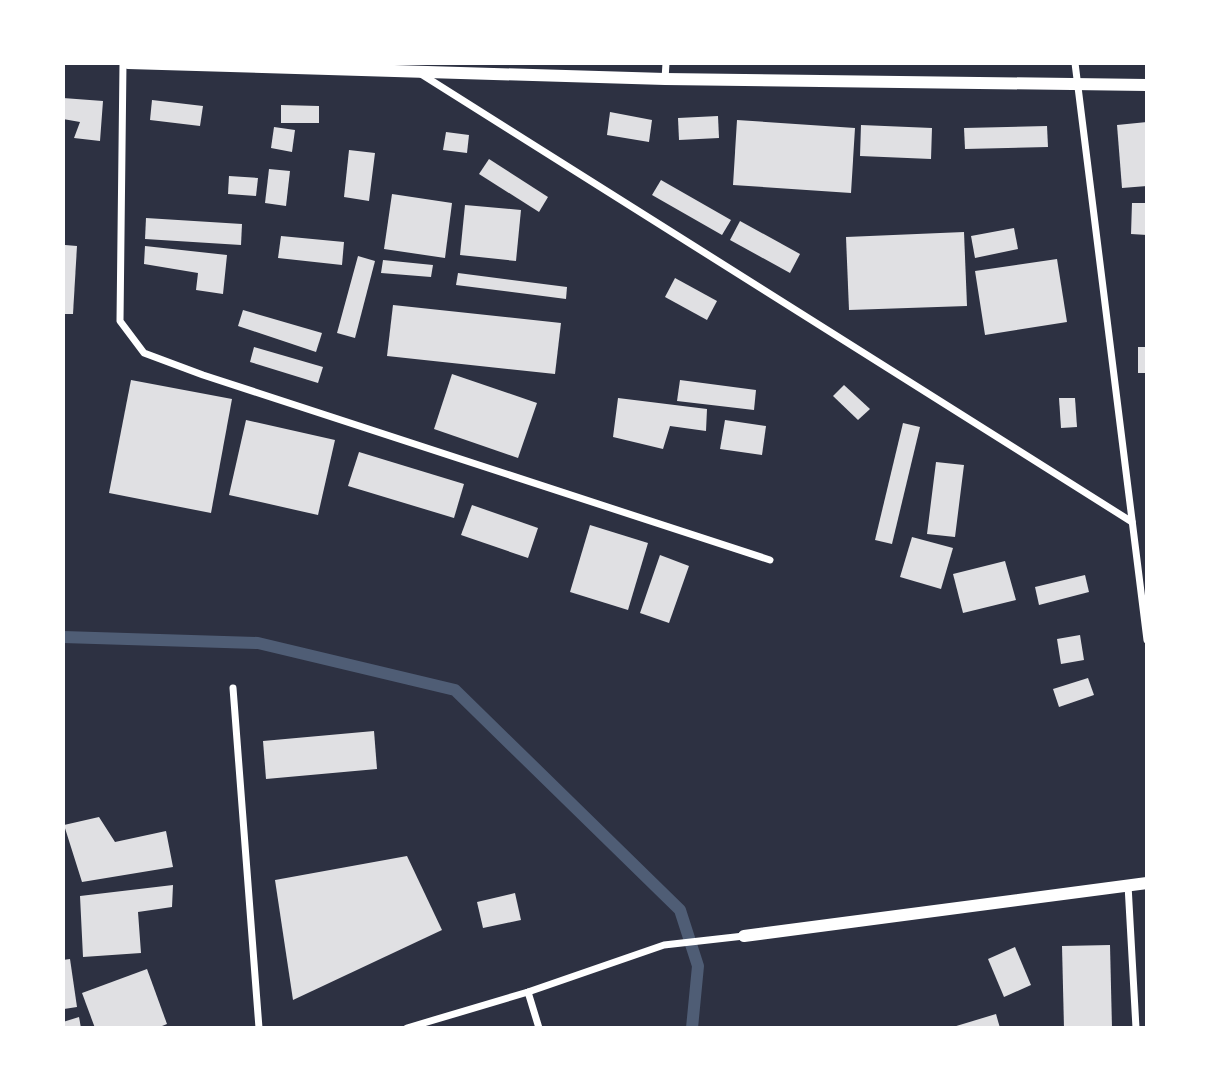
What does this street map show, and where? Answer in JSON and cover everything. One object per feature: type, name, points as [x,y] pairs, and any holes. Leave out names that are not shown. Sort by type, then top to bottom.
[{"type":"street","points":[[770,560],[202,375],[144,353],[120,321],[126,63],[665,79],[1147,85]]},
{"type":"street","points":[[665,79],[666,63]]},
{"type":"street","points":[[1075,63],[1147,640]]},
{"type":"street","points":[[418,72],[1132,522]]},
{"type":"street","points":[[233,688],[259,1028]]},
{"type":"street","points":[[407,1028],[528,992],[664,945],[1147,883]]},
{"type":"street","points":[[1128,885],[1136,1028]]},
{"type":"street","points":[[528,992],[539,1028]]},
{"type":"building","points":[[63,98],[103,101],[100,141],[74,138],[80,122],[63,119]]},
{"type":"building","points":[[152,100],[203,106],[200,126],[150,120]]},
{"type":"building","points":[[281,105],[319,106],[319,123],[281,123]]},
{"type":"building","points":[[610,112],[652,120],[649,142],[607,135]]},
{"type":"building","points":[[718,116],[719,138],[679,140],[678,118]]},
{"type":"building","points":[[737,120],[855,128],[851,193],[733,185]]},
{"type":"building","points":[[1147,122],[1147,186],[1122,188],[1117,125]]},
{"type":"building","points":[[861,125],[932,128],[931,159],[860,156]]},
{"type":"building","points":[[1047,126],[1048,147],[965,149],[964,128]]},
{"type":"building","points":[[274,127],[295,130],[292,152],[271,148]]},
{"type":"building","points":[[446,132],[469,135],[467,153],[443,150]]},
{"type":"building","points":[[349,150],[375,153],[369,201],[344,197]]},
{"type":"building","points":[[489,159],[548,197],[539,212],[479,174]]},
{"type":"building","points":[[269,169],[290,171],[286,206],[265,203]]},
{"type":"building","points":[[229,176],[258,178],[256,196],[228,194]]},
{"type":"building","points":[[661,180],[731,220],[722,235],[652,195]]},
{"type":"building","points":[[392,194],[452,203],[445,258],[384,249]]},
{"type":"building","points":[[1132,203],[1147,203],[1147,235],[1131,234]]},
{"type":"building","points":[[465,205],[521,210],[516,261],[460,255]]},
{"type":"building","points":[[146,218],[242,224],[241,245],[145,239]]},
{"type":"building","points":[[740,221],[800,254],[790,273],[730,240]]},
{"type":"building","points":[[1014,228],[1018,249],[975,258],[971,236]]},
{"type":"building","points":[[964,232],[967,306],[849,310],[846,237]]},
{"type":"building","points":[[281,236],[344,242],[342,265],[278,258]]},
{"type":"building","points":[[65,245],[77,246],[73,314],[63,314]]},
{"type":"building","points":[[145,246],[227,255],[223,294],[196,290],[198,273],[144,264]]},
{"type":"building","points":[[358,256],[375,261],[355,338],[337,333]]},
{"type":"building","points":[[1057,259],[1067,322],[985,335],[975,271]]},
{"type":"building","points":[[383,260],[433,265],[431,277],[381,273]]},
{"type":"building","points":[[458,273],[567,287],[566,299],[456,285]]},
{"type":"building","points":[[675,278],[717,301],[707,320],[665,297]]},
{"type":"building","points":[[393,305],[561,323],[555,374],[387,356]]},
{"type":"building","points":[[243,310],[322,333],[316,352],[238,326]]},
{"type":"building","points":[[254,347],[323,367],[318,383],[250,362]]},
{"type":"building","points":[[1138,347],[1147,347],[1147,373],[1138,373]]},
{"type":"building","points":[[452,374],[537,403],[518,458],[434,429]]},
{"type":"building","points":[[131,380],[232,399],[211,513],[109,493]]},
{"type":"building","points":[[680,380],[756,390],[754,410],[677,401]]},
{"type":"building","points":[[844,385],[870,409],[858,420],[833,396]]},
{"type":"building","points":[[618,398],[707,409],[706,431],[670,426],[663,449],[613,437]]},
{"type":"building","points":[[1059,398],[1075,398],[1077,427],[1061,428]]},
{"type":"building","points":[[246,420],[335,440],[318,515],[229,495]]},
{"type":"building","points":[[725,420],[766,426],[762,455],[720,449]]},
{"type":"building","points":[[903,423],[920,427],[892,544],[875,540]]},
{"type":"building","points":[[359,452],[464,484],[454,518],[348,486]]},
{"type":"building","points":[[936,462],[964,465],[955,537],[927,534]]},
{"type":"building","points":[[472,505],[538,528],[528,558],[461,535]]},
{"type":"building","points":[[590,525],[648,543],[628,610],[570,592]]},
{"type":"building","points":[[912,537],[953,548],[941,589],[900,577]]},
{"type":"building","points":[[660,555],[689,566],[669,623],[640,613]]},
{"type":"building","points":[[1005,561],[1016,600],[963,613],[953,574]]},
{"type":"building","points":[[1085,575],[1089,592],[1039,605],[1035,587]]},
{"type":"building","points":[[1080,635],[1084,660],[1061,664],[1057,639]]},
{"type":"building","points":[[1088,678],[1094,695],[1059,707],[1053,689]]},
{"type":"building","points":[[374,731],[377,769],[266,779],[263,741]]},
{"type":"building","points":[[99,817],[115,842],[166,831],[173,867],[82,882],[64,825]]},
{"type":"building","points":[[407,856],[442,930],[293,1000],[275,880]]},
{"type":"building","points":[[173,885],[172,907],[138,912],[141,953],[83,957],[80,896]]},
{"type":"building","points":[[515,893],[521,920],[483,928],[477,902]]},
{"type":"building","points":[[1110,945],[1112,1028],[1064,1028],[1062,946]]},
{"type":"building","points":[[1015,947],[1031,985],[1004,997],[988,959]]},
{"type":"building","points":[[70,959],[77,1007],[64,1009],[63,960]]},
{"type":"building","points":[[147,969],[167,1024],[157,1028],[95,1028],[82,993]]},
{"type":"building","points":[[996,1014],[1000,1028],[953,1028],[953,1027]]},
{"type":"building","points":[[79,1017],[81,1028],[63,1028],[63,1022]]},
{"type":"waterway","points":[[63,637],[258,643],[455,690],[680,910],[698,966],[692,1028]]}]
